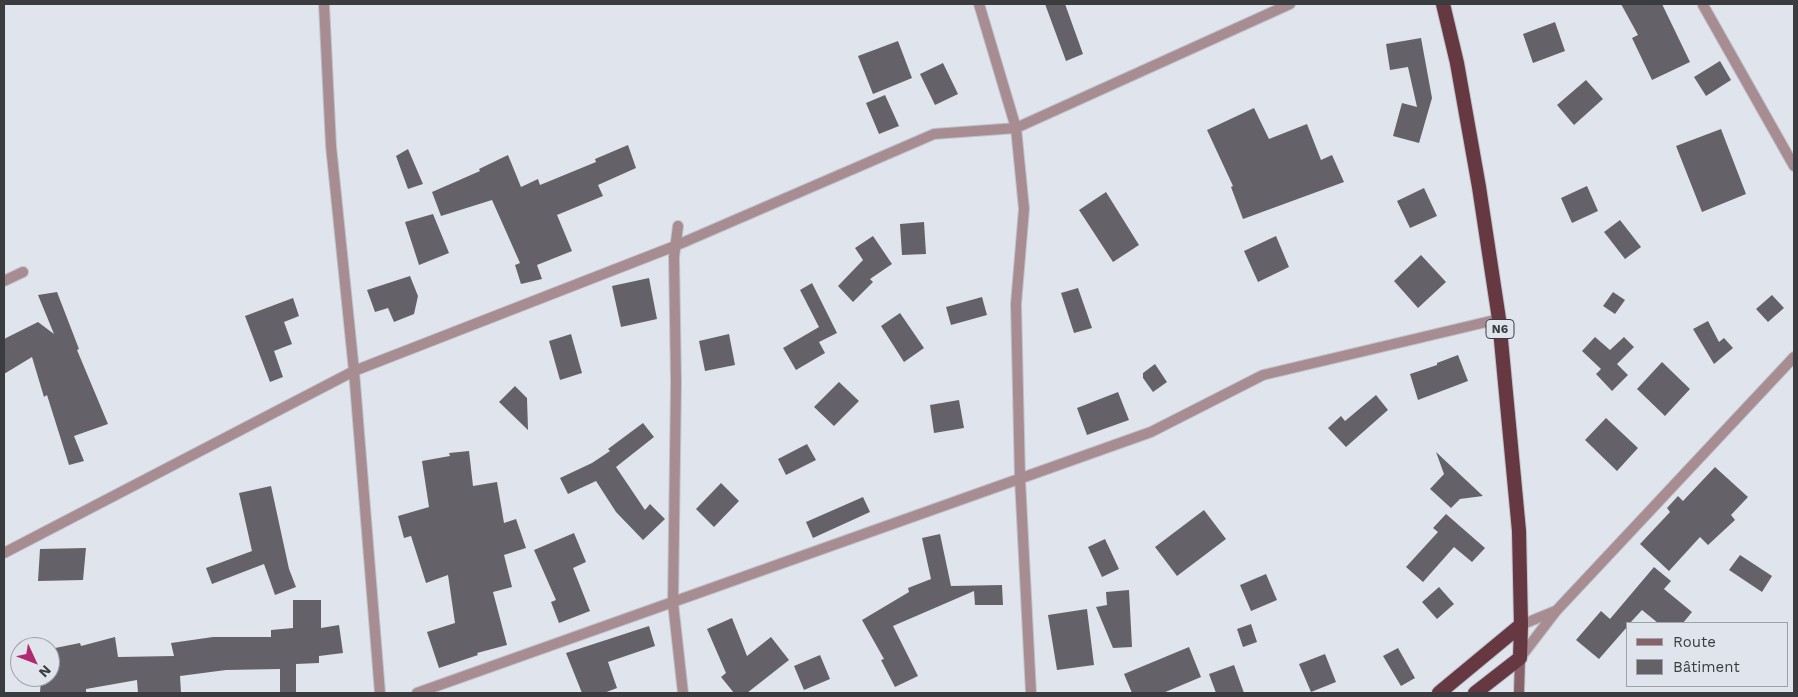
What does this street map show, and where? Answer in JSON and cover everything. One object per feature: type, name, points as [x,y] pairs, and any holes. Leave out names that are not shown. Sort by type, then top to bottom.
[{"type":"highway","name":"N6","points":[[1443,4],[1457,64],[1476,168],[1499,319],[1519,531],[1520,658]]},
{"type":"highway","points":[[1439,693],[1521,624]]},
{"type":"highway","points":[[1475,693],[1520,658]]},
{"type":"main road","points":[[1520,658],[1520,693]]},
{"type":"street","points":[[324,4],[331,146],[354,371],[380,693]]},
{"type":"street","points":[[979,4],[1016,128],[1024,209],[1016,304],[1020,479],[1032,693]]},
{"type":"street","points":[[4,553],[354,371],[675,246],[934,134],[1016,128],[1290,4]]},
{"type":"street","points":[[1703,5],[1794,166]]},
{"type":"street","points":[[678,226],[674,257],[676,382],[673,603],[683,693]]},
{"type":"street","points":[[4,281],[23,272]]},
{"type":"street","points":[[417,693],[1151,432],[1263,375],[1499,319]]},
{"type":"street","points":[[1520,658],[1556,611],[1794,357]]},
{"type":"street","points":[[1521,624],[1556,611]]},
{"type":"building","points":[[1045,4],[1065,4],[1083,54],[1066,61]]},
{"type":"building","points":[[1621,4],[1662,4],[1690,62],[1652,80],[1632,38],[1638,35]]},
{"type":"building","points":[[1555,22],[1565,51],[1533,63],[1523,34]]},
{"type":"building","points":[[1421,38],[1432,98],[1419,143],[1393,136],[1402,103],[1417,107],[1408,67],[1390,70],[1386,44]]},
{"type":"building","points":[[898,41],[912,78],[873,94],[858,56]]},
{"type":"building","points":[[1720,61],[1731,80],[1706,96],[1694,77]]},
{"type":"building","points":[[943,63],[958,94],[935,105],[920,74]]},
{"type":"building","points":[[1586,80],[1603,99],[1574,125],[1557,105]]},
{"type":"building","points":[[885,95],[899,126],[879,134],[866,103]]},
{"type":"building","points":[[1254,108],[1269,139],[1307,124],[1321,160],[1332,155],[1344,182],[1243,219],[1231,187],[1233,186],[1207,130]]},
{"type":"building","points":[[1721,129],[1746,194],[1702,212],[1676,146]]},
{"type":"building","points":[[628,145],[636,168],[598,185],[603,196],[557,215],[572,251],[537,265],[542,279],[521,284],[515,265],[520,263],[492,200],[441,216],[432,192],[480,171],[479,169],[508,155],[521,187],[538,179],[540,185],[596,162],[595,159]]},
{"type":"building","points":[[408,149],[423,184],[408,189],[396,156]]},
{"type":"building","points":[[1587,186],[1598,211],[1572,223],[1561,198]]},
{"type":"building","points":[[1424,188],[1437,216],[1410,228],[1397,201]]},
{"type":"building","points":[[1106,192],[1139,245],[1113,262],[1079,210]]},
{"type":"building","points":[[433,214],[449,253],[419,265],[405,222]]},
{"type":"building","points":[[1620,220],[1641,247],[1625,259],[1604,232]]},
{"type":"building","points":[[924,222],[926,254],[902,255],[900,224]]},
{"type":"building","points":[[873,236],[892,264],[870,279],[873,282],[853,302],[838,286],[863,260],[855,248]]},
{"type":"building","points":[[1276,236],[1289,267],[1258,282],[1244,251]]},
{"type":"building","points":[[1421,255],[1446,282],[1418,308],[1394,281]]},
{"type":"building","points":[[410,276],[418,296],[414,314],[394,322],[388,308],[375,312],[367,290]]},
{"type":"building","points":[[649,278],[657,319],[621,327],[612,286]]},
{"type":"building","points":[[812,283],[837,333],[819,342],[825,353],[796,370],[783,348],[819,327],[800,290]]},
{"type":"building","points":[[1078,288],[1092,328],[1074,333],[1061,293]]},
{"type":"building","points":[[57,292],[79,349],[77,350],[108,424],[74,436],[84,461],[69,465],[47,395],[44,397],[32,357],[4,374],[4,339],[38,322],[54,334],[38,295]]},
{"type":"building","points":[[1613,292],[1625,300],[1615,314],[1603,306]]},
{"type":"building","points":[[1772,295],[1784,308],[1768,322],[1756,309]]},
{"type":"building","points":[[982,297],[987,315],[951,325],[946,307]]},
{"type":"building","points":[[293,298],[299,316],[284,322],[292,344],[274,351],[283,377],[270,382],[245,316]]},
{"type":"building","points":[[900,313],[924,348],[904,362],[881,326]]},
{"type":"building","points":[[1708,321],[1719,342],[1724,338],[1733,348],[1714,364],[1693,329]]},
{"type":"building","points":[[571,334],[582,373],[560,380],[549,341]]},
{"type":"building","points":[[729,334],[735,365],[705,371],[699,341]]},
{"type":"building","points":[[1595,337],[1610,350],[1624,337],[1634,347],[1617,364],[1628,375],[1612,391],[1596,374],[1601,369],[1582,351]]},
{"type":"building","points":[[1458,355],[1468,381],[1418,400],[1410,374],[1437,365],[1437,363]]},
{"type":"building","points":[[1662,362],[1690,389],[1665,416],[1637,389]]},
{"type":"building","points":[[1155,364],[1167,382],[1153,392],[1143,378],[1143,373]]},
{"type":"building","points":[[839,382],[859,401],[834,426],[814,407]]},
{"type":"building","points":[[515,386],[527,398],[528,430],[499,402]]},
{"type":"building","points":[[1118,392],[1129,420],[1087,435],[1077,408]]},
{"type":"building","points":[[1376,395],[1388,410],[1346,447],[1328,428],[1341,416],[1345,421]]},
{"type":"building","points":[[959,400],[964,428],[934,433],[930,405]]},
{"type":"building","points":[[1606,418],[1638,448],[1617,471],[1585,440]]},
{"type":"building","points":[[643,423],[654,437],[616,467],[645,510],[650,504],[665,519],[643,540],[616,512],[596,481],[568,494],[560,478],[592,463],[610,451],[608,449]]},
{"type":"building","points":[[807,444],[816,460],[786,475],[778,459]]},
{"type":"building","points":[[469,451],[473,486],[497,482],[504,523],[516,519],[526,548],[504,555],[512,587],[493,592],[507,645],[477,653],[478,655],[439,668],[427,632],[455,623],[448,575],[426,583],[411,536],[404,538],[398,516],[429,507],[422,461],[450,456],[449,453]]},
{"type":"building","points":[[1436,452],[1483,496],[1460,499],[1451,508],[1430,489],[1444,474]]},
{"type":"building","points":[[1715,467],[1748,497],[1731,515],[1735,520],[1708,545],[1700,537],[1669,571],[1640,544],[1670,512],[1667,508],[1678,496],[1683,501]]},
{"type":"building","points":[[721,483],[739,501],[714,527],[696,509]]},
{"type":"building","points":[[271,486],[289,569],[296,587],[275,595],[264,564],[212,584],[206,568],[252,551],[239,493]]},
{"type":"building","points":[[863,497],[870,512],[813,538],[806,522]]},
{"type":"building","points":[[1204,510],[1226,539],[1177,576],[1155,547]]},
{"type":"building","points":[[1446,514],[1485,548],[1472,562],[1454,547],[1423,582],[1406,567],[1438,532],[1433,528]]},
{"type":"building","points":[[574,533],[586,562],[573,568],[590,611],[559,623],[551,602],[556,600],[534,550]]},
{"type":"building","points":[[940,534],[951,586],[1002,585],[1003,605],[975,605],[974,591],[893,626],[918,676],[895,687],[881,660],[884,659],[862,620],[909,592],[908,588],[931,579],[922,538]]},
{"type":"building","points":[[1105,539],[1119,569],[1102,577],[1088,547]]},
{"type":"building","points":[[86,548],[83,580],[38,581],[40,549]]},
{"type":"building","points":[[1740,555],[1772,576],[1762,592],[1729,570]]},
{"type":"building","points":[[1654,567],[1671,581],[1664,589],[1692,612],[1684,622],[1657,622],[1642,610],[1631,622],[1626,622],[1626,628],[1599,659],[1576,640],[1601,611],[1610,619]]},
{"type":"building","points":[[1266,574],[1277,600],[1251,611],[1240,585]]},
{"type":"building","points":[[1439,587],[1454,604],[1437,619],[1422,602]]},
{"type":"building","points":[[1129,590],[1132,647],[1113,648],[1096,607],[1107,605],[1106,592]]},
{"type":"building","points":[[293,600],[321,600],[321,628],[339,625],[343,653],[319,656],[319,663],[296,664],[296,693],[280,693],[280,669],[226,670],[180,676],[181,693],[138,693],[137,680],[86,689],[86,693],[40,693],[40,687],[60,687],[60,647],[80,643],[81,646],[115,637],[118,657],[174,656],[171,643],[213,637],[271,637],[271,630],[293,628]]},
{"type":"building","points":[[1087,609],[1094,665],[1057,670],[1048,615]]},
{"type":"building","points":[[732,618],[747,656],[771,637],[789,660],[747,693],[734,693],[721,677],[726,673],[707,629]]},
{"type":"building","points":[[1251,624],[1257,642],[1243,647],[1237,629]]},
{"type":"building","points":[[649,626],[655,646],[608,662],[617,688],[604,693],[582,693],[566,653]]},
{"type":"building","points":[[1189,647],[1201,677],[1163,693],[1132,693],[1124,674]]},
{"type":"building","points":[[1398,648],[1415,678],[1401,686],[1383,656]]},
{"type":"building","points":[[1325,654],[1336,682],[1311,692],[1299,664]]},
{"type":"building","points":[[820,655],[830,679],[804,690],[794,666]]},
{"type":"building","points":[[1234,665],[1244,693],[1216,693],[1209,674]]}]
